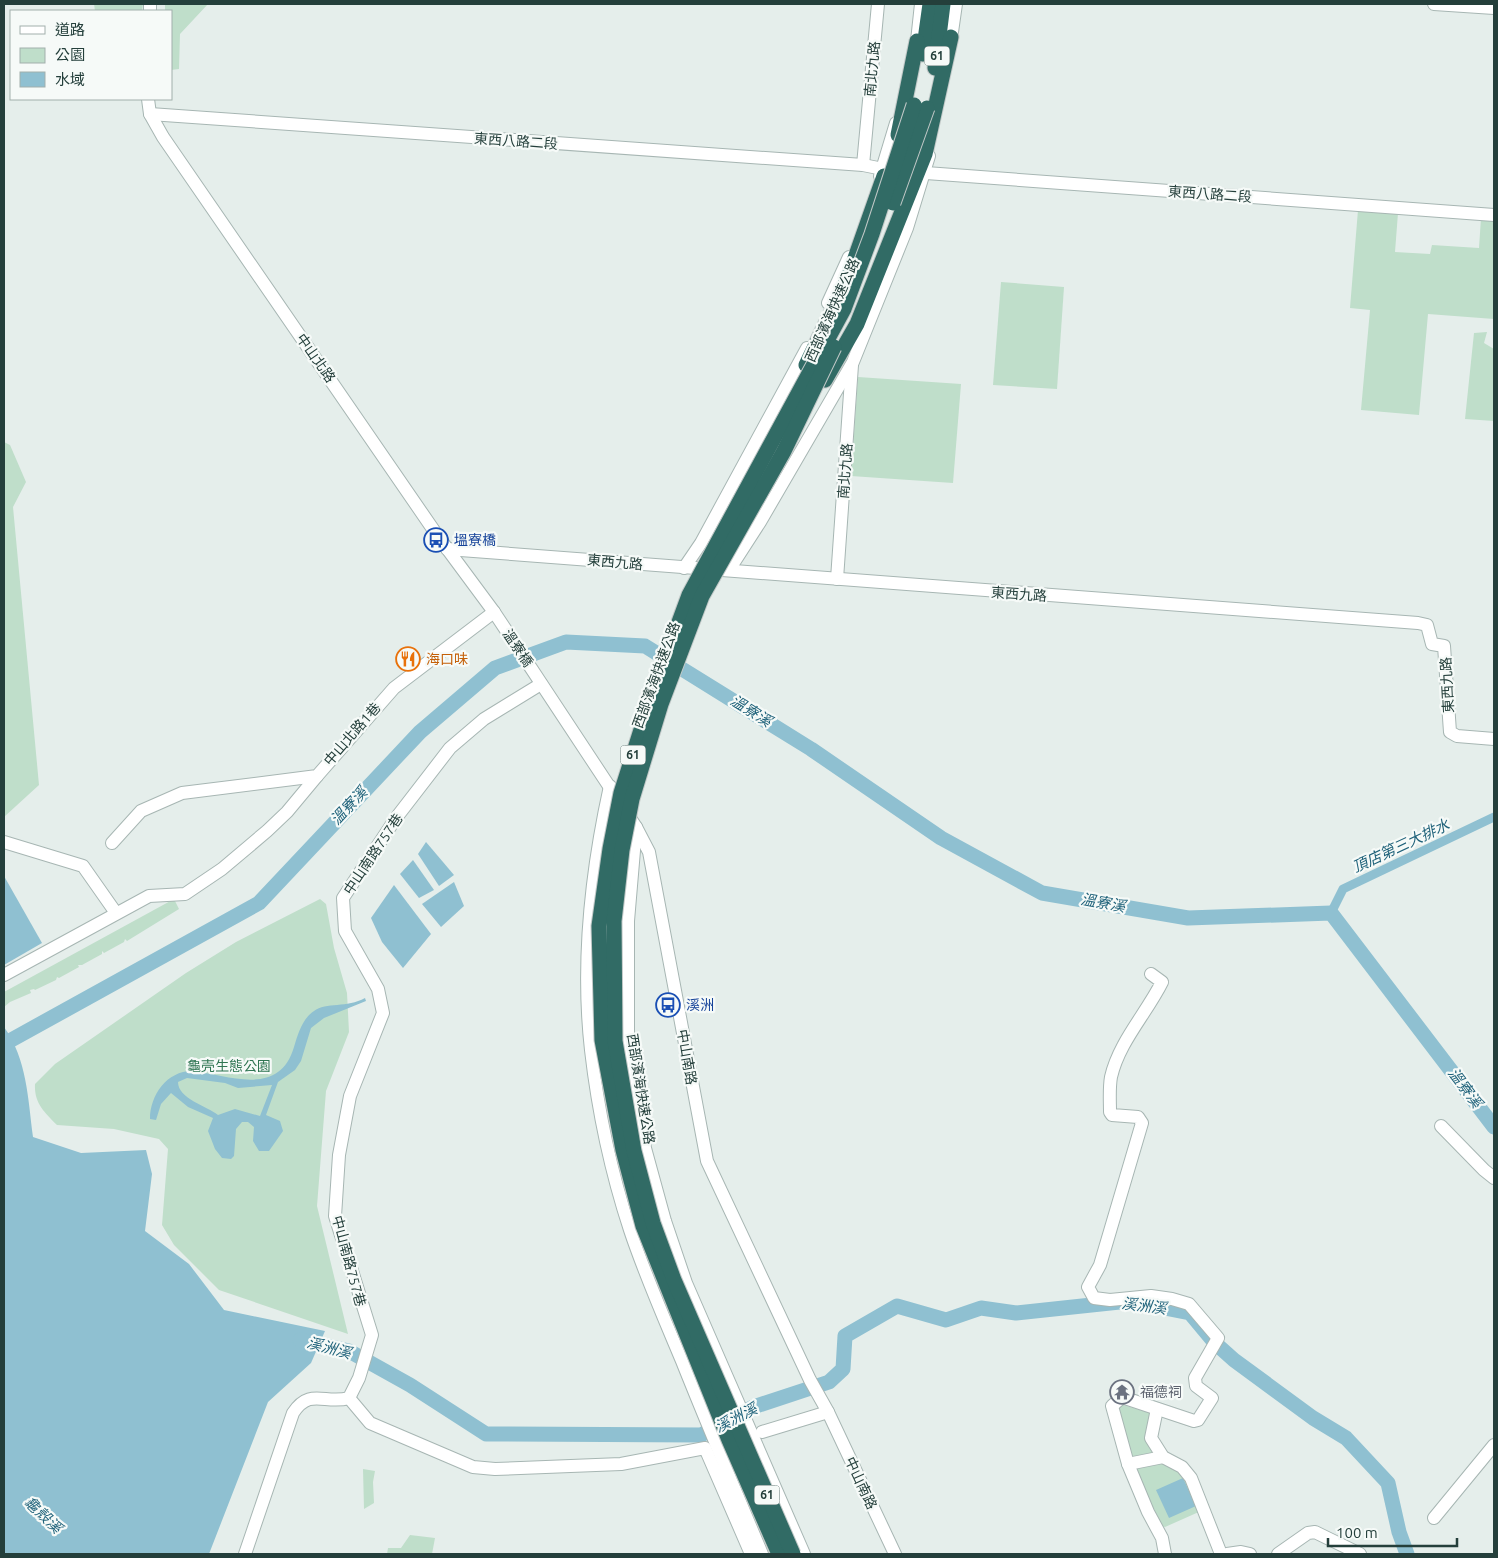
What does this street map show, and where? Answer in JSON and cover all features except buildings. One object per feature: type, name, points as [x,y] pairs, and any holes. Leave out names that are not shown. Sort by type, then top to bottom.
[{"type":"highway","name":"西部濱海快速公路","points":[[779,1554],[729,1440],[643,1226],[623,1150],[602,1040],[599,926],[610,849],[621,793],[655,686],[689,595],[844,309],[921,106],[930,4]]},
{"type":"highway","name":"西部濱海快速公路","points":[[792,1554],[674,1280],[653,1223],[634,1151],[615,1032],[614,921],[622,850],[632,799],[661,704],[702,596],[784,450],[860,293],[936,61],[943,4]]},
{"type":"highway","points":[[784,450],[857,324],[899,223],[925,154],[951,37]]},
{"type":"highway","points":[[775,436],[851,269],[900,130],[917,41]]},
{"type":"street","name":"南北九路","points":[[864,165],[878,4]]},
{"type":"street","points":[[684,568],[701,543],[799,364],[855,244],[883,169],[903,100],[911,58],[917,41],[921,4]]},
{"type":"street","points":[[729,570],[852,362],[886,286],[926,173],[956,4]]},
{"type":"street","points":[[1434,4],[1494,8]]},
{"type":"street","name":"中山北路","points":[[148,100],[150,114],[163,137],[447,549],[494,612]]},
{"type":"street","name":"東西八路二段","points":[[150,114],[864,165],[883,169]]},
{"type":"street","name":"東西八路二段","points":[[926,173],[1494,215]]},
{"type":"street","name":"南北九路","points":[[837,579],[852,362]]},
{"type":"street","name":"東西九路","points":[[447,549],[1427,625],[1432,644],[1444,646],[1445,650],[1450,732],[1457,736],[1494,739]]},
{"type":"street","name":"溫寮橋","points":[[494,612],[541,684]]},
{"type":"street","name":"中山北路1巷","points":[[112,843],[141,811],[182,793],[317,776],[394,688],[494,612]]},
{"type":"street","name":"中山南路","points":[[541,684],[610,786],[636,827],[649,852],[708,1161],[810,1380],[828,1412],[895,1554]]},
{"type":"street","name":"中山南路757巷","points":[[349,1398],[359,1378],[372,1335],[335,1216],[339,1155],[350,1096],[383,1013],[378,989],[345,931],[343,898],[396,818],[450,748],[484,719],[541,684]]},
{"type":"street","points":[[4,975],[149,896],[185,894],[222,869],[280,818],[317,776]]},
{"type":"street","points":[[610,786],[600,835],[590,903],[588,960],[591,1048],[599,1107],[611,1166],[630,1230],[700,1407],[762,1554]]},
{"type":"street","points":[[636,827],[628,921],[628,1041],[644,1148],[665,1221],[686,1282],[734,1394],[756,1433],[804,1554]]},
{"type":"street","points":[[4,842],[83,866],[116,913]]},
{"type":"street","points":[[1151,974],[1162,982],[1151,1004],[1119,1052],[1110,1079],[1110,1112],[1112,1115],[1138,1117],[1142,1123],[1100,1265],[1088,1287],[1094,1298],[1110,1300],[1151,1296],[1189,1304],[1216,1333],[1218,1338],[1195,1378],[1196,1386],[1212,1398],[1198,1420],[1194,1421],[1122,1397],[1112,1406],[1128,1464],[1148,1512],[1162,1538],[1165,1554]]},
{"type":"street","points":[[1441,1126],[1494,1178]]},
{"type":"street","points":[[245,1554],[293,1413],[299,1403],[309,1398],[338,1401],[349,1398],[370,1423],[474,1467],[495,1469],[621,1464],[705,1448],[751,1554]]},
{"type":"street","points":[[1157,1409],[1151,1438],[1163,1457],[1182,1467],[1191,1478],[1221,1554]]},
{"type":"street","points":[[756,1433],[828,1412]]},
{"type":"street","points":[[1434,1518],[1494,1445]]},
{"type":"street","points":[[1128,1464],[1163,1457]]},
{"type":"street","points":[[1278,1554],[1308,1533],[1315,1532],[1360,1554]]},
{"type":"street","points":[[1227,1554],[1241,1552],[1250,1554]]},
{"type":"green space","points":[[94,4],[143,4],[142,10],[95,10]]},
{"type":"green space","points":[[165,4],[208,4],[180,34],[179,69],[172,70],[172,10],[165,10]]},
{"type":"green space","points":[[1358,210],[1398,213],[1395,252],[1430,254],[1432,245],[1479,248],[1481,218],[1494,219],[1494,319],[1428,314],[1419,415],[1361,410],[1370,310],[1350,308]]},
{"type":"green space","points":[[1001,282],[1064,287],[1057,389],[993,385]]},
{"type":"green space","points":[[1487,332],[1484,343],[1494,349],[1494,421],[1465,419],[1474,333]]},
{"type":"green space","points":[[858,377],[961,384],[953,483],[851,476]]},
{"type":"green space","points":[[4,442],[10,445],[26,482],[13,507],[39,785],[4,817]]},
{"type":"green space","points":[[174,899],[179,909],[127,941],[125,939],[124,942],[104,953],[102,951],[102,954],[82,965],[78,965],[79,967],[59,978],[57,977],[56,980],[35,990],[30,990],[31,993],[10,1002],[4,1007],[4,992]]},
{"type":"green space","name":"龜壳生態公園","points":[[320,899],[326,904],[334,948],[347,993],[349,1032],[326,1091],[317,1206],[348,1334],[219,1290],[174,1245],[162,1225],[168,1149],[159,1139],[114,1129],[57,1125],[41,1107],[35,1091],[35,1084],[55,1064],[186,973],[236,942]]},
{"type":"green space","points":[[1120,1404],[1153,1414],[1147,1428],[1153,1454],[1182,1470],[1201,1511],[1165,1527],[1161,1526],[1155,1518],[1115,1410]]},
{"type":"green space","points":[[363,1469],[375,1471],[373,1482],[374,1503],[364,1509]]},
{"type":"green space","points":[[410,1535],[435,1538],[432,1554],[387,1554],[388,1548],[401,1548]]},
{"type":"water","points":[[426,842],[454,875],[439,886],[418,854]]},
{"type":"water","points":[[413,860],[434,890],[419,898],[400,874]]},
{"type":"water","points":[[4,876],[42,943],[4,965]]},
{"type":"water","points":[[454,882],[464,906],[441,927],[422,904]]},
{"type":"water","points":[[394,885],[431,934],[403,968],[382,942],[371,918]]},
{"type":"water","points":[[365,998],[366,1001],[324,1018],[311,1028],[301,1061],[295,1070],[278,1082],[266,1115],[280,1121],[283,1131],[269,1151],[259,1151],[253,1141],[254,1127],[248,1122],[242,1122],[236,1129],[234,1156],[231,1159],[222,1158],[215,1149],[208,1131],[213,1118],[188,1107],[171,1093],[161,1104],[156,1120],[150,1119],[153,1101],[157,1093],[175,1075],[192,1071],[237,1079],[265,1078],[277,1073],[287,1063],[301,1027],[310,1014],[319,1008]],"holes":[[[187,1078],[225,1083],[238,1088],[272,1085],[260,1116],[235,1109],[218,1115],[188,1098],[179,1088],[178,1082]]]},
{"type":"water","name":"龜殼溪","points":[[4,1027],[18,1052],[22,1066],[28,1094],[33,1137],[81,1153],[146,1150],[152,1174],[145,1231],[189,1264],[224,1310],[325,1331],[311,1363],[268,1402],[209,1554],[4,1554]]},
{"type":"water","points":[[1183,1478],[1196,1506],[1169,1518],[1156,1490]]},
{"type":"waterway","name":"溫寮溪","points":[[4,1044],[259,903],[420,732],[495,668],[566,642],[645,646],[811,749],[941,838],[1042,893],[1188,918],[1331,913],[1494,1127]]},
{"type":"waterway","name":"頂店第三大排水","points":[[1331,913],[1343,889],[1494,817]]},
{"type":"waterway","name":"溪洲溪","points":[[300,1340],[349,1351],[410,1385],[486,1434],[701,1435],[753,1407],[829,1382],[843,1369],[845,1336],[897,1306],[946,1320],[981,1308],[1016,1313],[1129,1301],[1190,1313],[1215,1343],[1234,1360],[1313,1418],[1346,1438],[1388,1483],[1399,1532],[1407,1554]]},
{"type":"place","name":"塭寮橋","points":[[436,540]]},
{"type":"place","name":"海口味","points":[[408,659]]},
{"type":"place","name":"溪洲","points":[[668,1005]]},
{"type":"place","name":"福德祠","points":[[1122,1392]]}]
